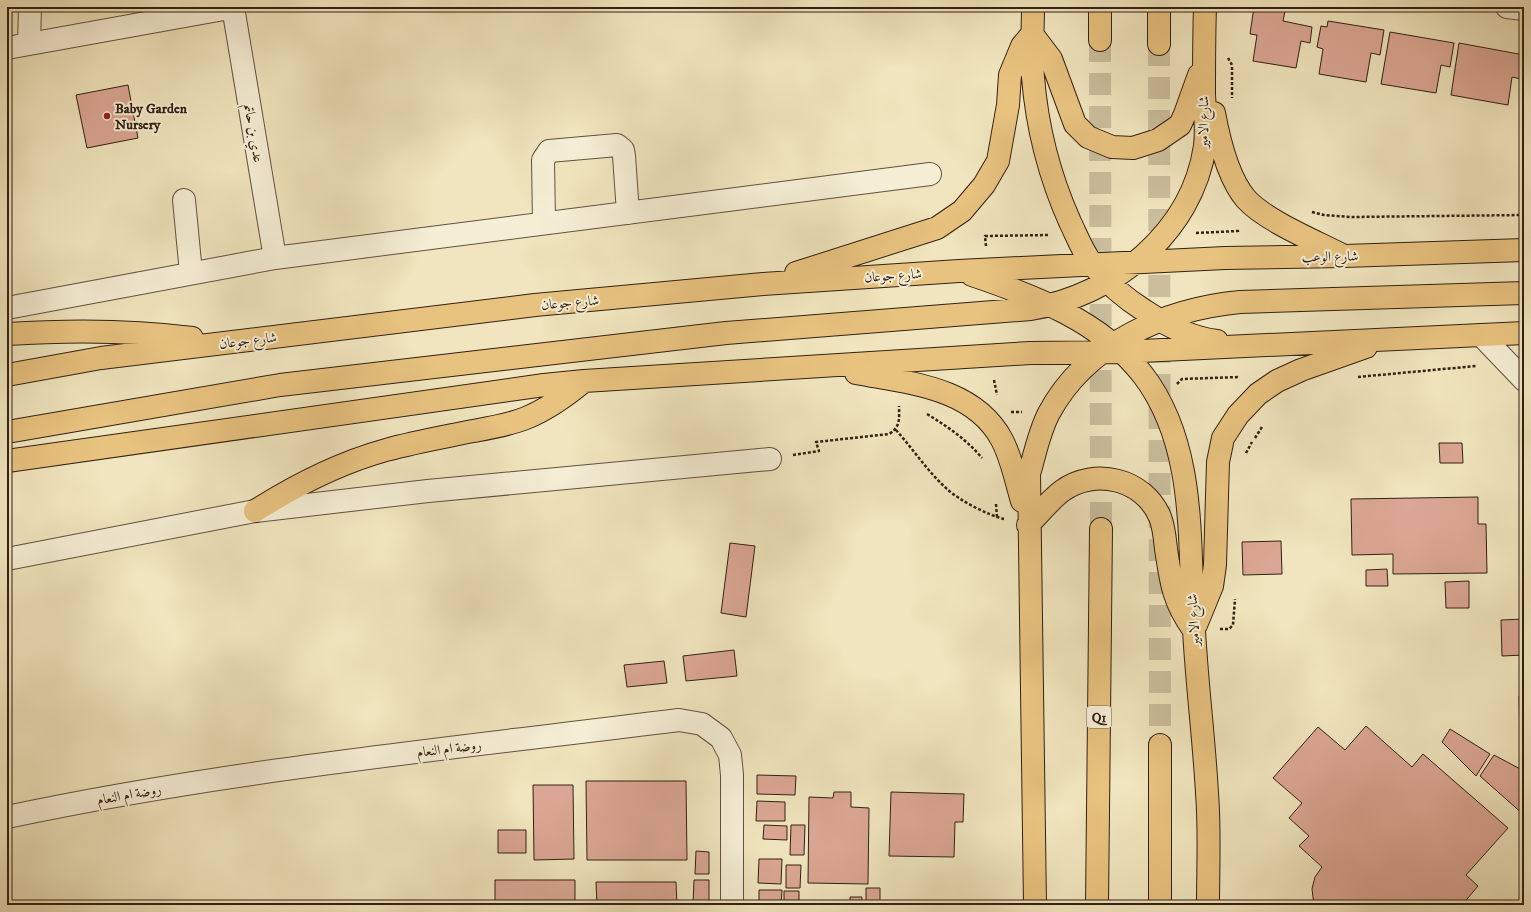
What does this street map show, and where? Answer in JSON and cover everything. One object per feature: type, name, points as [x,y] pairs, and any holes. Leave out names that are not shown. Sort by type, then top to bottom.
[{"type":"main road","points":[[1033,7],[1032,75],[1036,109],[1045,157],[1058,196],[1092,264],[1108,282],[1133,303],[1160,321],[1188,334],[1248,346]]},
{"type":"main road","points":[[1100,7],[1100,40]]},
{"type":"main road","points":[[1159,7],[1159,44]]},
{"type":"main road","name":"شارع الامير","points":[[7,432],[280,385],[726,333],[1030,309],[1051,305],[1081,296],[1108,282],[1136,262],[1166,234],[1183,209],[1196,185],[1205,146],[1205,7]]},
{"type":"main road","points":[[1032,34],[1051,60],[1075,124],[1088,137],[1112,147],[1133,148],[1158,140],[1180,124],[1186,114],[1204,61]]},
{"type":"main road","points":[[763,284],[937,228],[962,211],[984,185],[998,161],[1008,105],[1010,75],[1022,46],[1032,34]]},
{"type":"main road","points":[[1204,61],[1220,141],[1229,168],[1246,198],[1258,210],[1294,231],[1344,256]]},
{"type":"main road","name":"شارع الوعب","points":[[1136,262],[1238,257],[1344,256],[1524,250]]},
{"type":"main road","name":"شارع جوعان","points":[[7,375],[101,358],[535,305],[763,284],[959,271],[1136,262]]},
{"type":"main road","name":"شارع الامير","points":[[959,271],[1018,291],[1051,305],[1083,323],[1110,350],[1142,375],[1158,399],[1170,428],[1183,469],[1188,504],[1194,630],[1207,795],[1208,905]]},
{"type":"main road","points":[[1035,905],[1028,525],[1029,474],[1041,433],[1050,412],[1072,380],[1136,331],[1194,309],[1240,302],[1524,293]]},
{"type":"main road","points":[[7,334],[68,331],[122,332],[229,342]]},
{"type":"main road","points":[[7,461],[544,384],[1030,353],[1248,346],[1524,333]]},
{"type":"main road","points":[[1028,525],[1062,491],[1080,482],[1098,478],[1118,480],[1135,488],[1150,500],[1160,517],[1175,600],[1183,616],[1194,630],[1212,586],[1215,565],[1218,462],[1223,438],[1238,415],[1258,394],[1277,381],[1301,370],[1389,339]]},
{"type":"main road","points":[[826,367],[916,384],[944,392],[971,406],[990,422],[1010,456],[1028,525]]},
{"type":"main road","points":[[255,511],[287,491],[356,460],[386,450],[495,427],[525,418],[566,396],[584,381]]},
{"type":"main road","name":"Q1","points":[[1097,905],[1101,529]]},
{"type":"main road","points":[[1160,745],[1160,905]]},
{"type":"street","points":[[29,44],[30,7]]},
{"type":"street","name":"عدي بن حاتم","points":[[7,48],[234,7],[275,258]]},
{"type":"street","points":[[1507,7],[1524,9]]},
{"type":"street","points":[[544,223],[543,160],[549,151],[617,145],[623,150],[624,156],[628,213]]},
{"type":"street","points":[[7,308],[275,258],[930,174]]},
{"type":"street","points":[[184,200],[191,274]]},
{"type":"street","points":[[1481,334],[1524,380]]},
{"type":"street","points":[[7,559],[255,511],[428,491],[770,459]]},
{"type":"street","name":"روضة ام النعام","points":[[7,817],[213,779],[374,757],[679,720],[702,724],[721,738],[730,755],[732,775],[732,905]]},
{"type":"path","points":[[1204,61],[1228,58],[1231,61],[1232,102]]},
{"type":"path","points":[[1311,211],[1324,215],[1351,217],[1524,215]]},
{"type":"path","points":[[986,270],[985,236],[1076,234]]},
{"type":"path","points":[[1158,399],[1182,379],[1245,376],[1248,346]]},
{"type":"path","points":[[989,356],[998,398]]},
{"type":"path","points":[[1358,377],[1508,363]]},
{"type":"path","points":[[770,459],[819,451],[816,442],[889,434],[896,430],[899,422],[899,405],[906,407]]},
{"type":"path","points":[[1008,412],[1030,411]]},
{"type":"path","points":[[919,412],[950,428],[968,443],[987,464]]},
{"type":"path","points":[[1244,456],[1252,441],[1266,423]]},
{"type":"path","points":[[896,430],[947,489],[963,500],[997,518],[1028,525]]},
{"type":"path","points":[[996,503],[997,518]]},
{"type":"path","points":[[1194,630],[1229,629],[1235,620],[1235,597]]},
{"type":"building","points":[[1254,7],[1285,11],[1283,21],[1312,27],[1310,43],[1301,41],[1296,68],[1253,61],[1257,35],[1250,34]]},
{"type":"building","points":[[1328,21],[1384,30],[1380,55],[1371,53],[1366,82],[1319,74],[1323,49],[1317,47],[1321,26],[1327,27]]},
{"type":"building","points":[[1390,32],[1454,43],[1450,67],[1441,65],[1436,93],[1381,84]]},
{"type":"building","points":[[1459,43],[1524,55],[1521,79],[1512,77],[1508,105],[1451,95]]},
{"type":"building","name":"Baby Garden Nursery","points":[[128,85],[138,138],[87,148],[76,95]]},
{"type":"building","points":[[1439,443],[1462,443],[1463,463],[1440,463]]},
{"type":"building","points":[[1478,497],[1478,524],[1486,524],[1487,573],[1393,574],[1393,554],[1352,555],[1351,499]]},
{"type":"building","points":[[1281,541],[1282,574],[1243,575],[1242,542]]},
{"type":"building","points":[[730,543],[755,546],[746,617],[721,613]]},
{"type":"building","points":[[1387,569],[1388,586],[1366,586],[1366,570]]},
{"type":"building","points":[[1469,581],[1469,608],[1446,608],[1445,582]]},
{"type":"building","points":[[1524,619],[1524,655],[1502,656],[1501,620]]},
{"type":"building","points":[[734,650],[737,676],[686,681],[683,656]]},
{"type":"building","points":[[664,661],[667,683],[627,687],[624,665]]},
{"type":"building","points":[[1519,696],[1524,696],[1524,748],[1520,748]]},
{"type":"building","points":[[1366,726],[1412,767],[1423,754],[1508,828],[1466,875],[1478,886],[1462,905],[1314,905],[1312,889],[1315,877],[1322,867],[1299,846],[1309,836],[1289,818],[1302,803],[1273,778],[1318,727],[1345,750]]},
{"type":"building","points":[[1450,729],[1490,754],[1476,776],[1442,742]]},
{"type":"building","points":[[1494,755],[1524,771],[1524,815],[1480,776]]},
{"type":"building","points":[[757,775],[796,776],[795,795],[757,794]]},
{"type":"building","points":[[586,781],[686,781],[687,860],[587,860]]},
{"type":"building","points":[[533,785],[573,785],[574,859],[534,860]]},
{"type":"building","points":[[834,792],[851,792],[851,807],[869,808],[868,884],[808,883],[809,797],[833,798]]},
{"type":"building","points":[[891,792],[964,794],[963,822],[955,822],[954,857],[889,856]]},
{"type":"building","points":[[757,801],[785,802],[785,821],[756,821]]},
{"type":"building","points":[[764,825],[787,826],[787,840],[763,839]]},
{"type":"building","points":[[791,825],[805,825],[804,855],[790,855]]},
{"type":"building","points":[[498,830],[526,830],[526,853],[498,853]]},
{"type":"building","points":[[696,851],[709,852],[709,874],[695,874]]},
{"type":"building","points":[[759,859],[782,859],[781,884],[758,883]]},
{"type":"building","points":[[786,865],[801,865],[800,888],[786,888]]},
{"type":"building","points":[[495,880],[575,880],[575,905],[495,905]]},
{"type":"building","points":[[694,880],[709,880],[709,905],[693,905]]},
{"type":"building","points":[[596,882],[676,882],[677,905],[597,905]]},
{"type":"building","points":[[866,888],[880,888],[880,905],[866,905]]},
{"type":"building","points":[[759,890],[782,890],[781,905],[759,905]]},
{"type":"building","points":[[784,891],[799,891],[799,905],[784,905]]},
{"type":"building","points":[[850,897],[862,897],[862,905],[850,905]]},
{"type":"tunnel","points":[[1100,40],[1101,529]]},
{"type":"tunnel","points":[[1159,44],[1160,745]]},
{"type":"place","name":"Baby Garden Nursery","points":[[107,116]]}]
